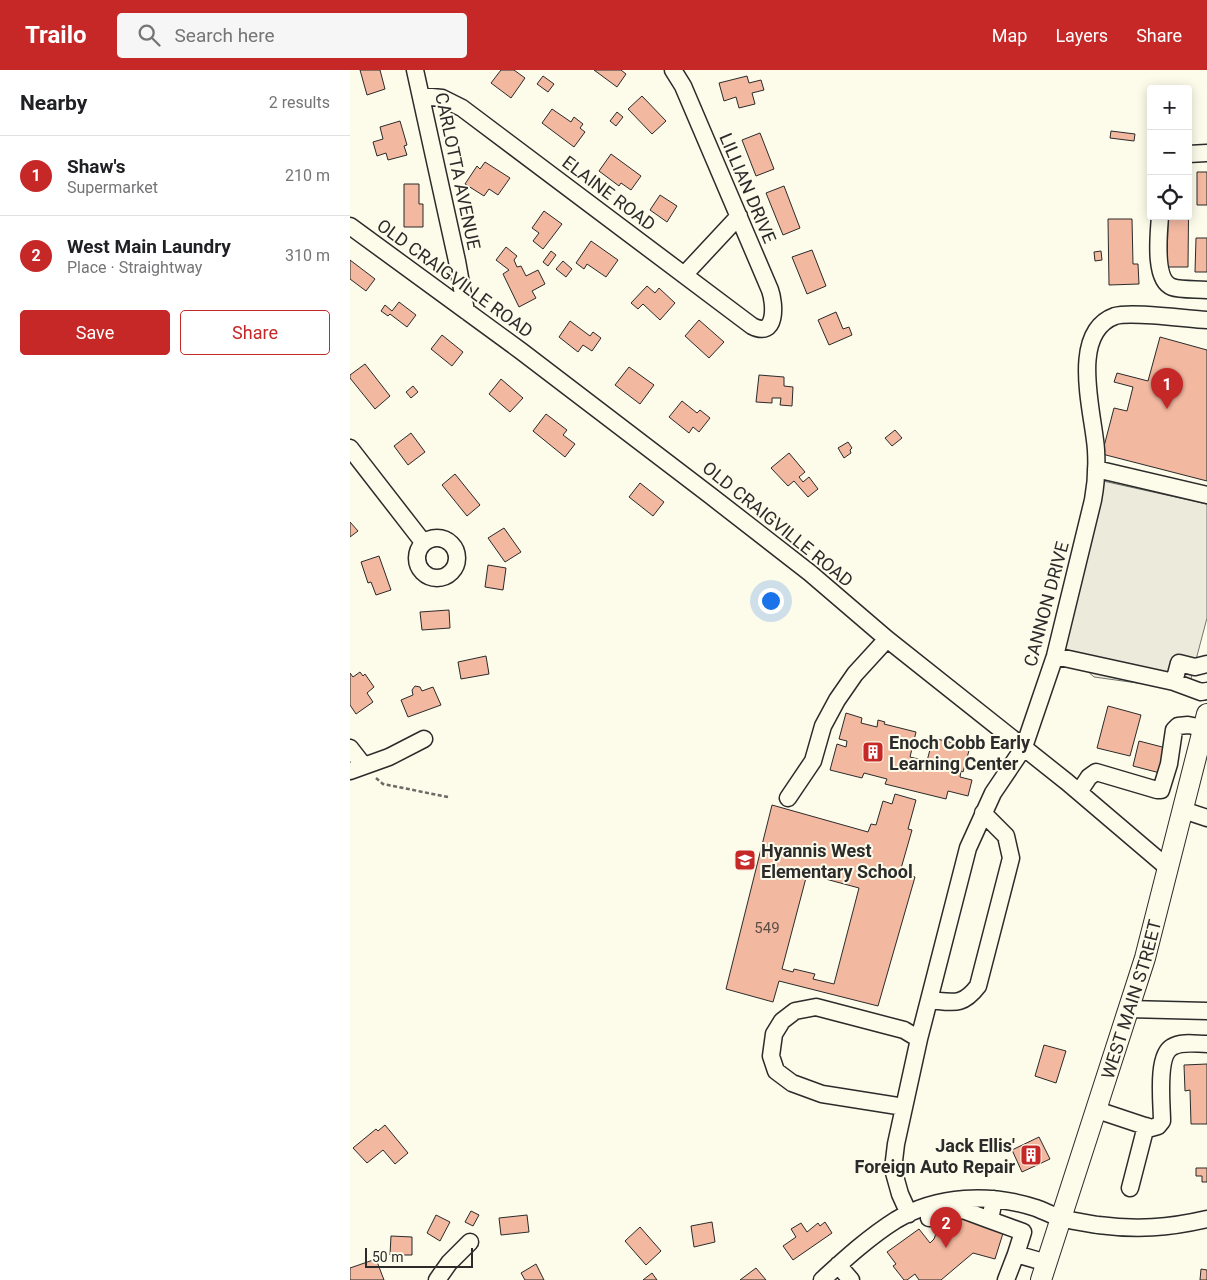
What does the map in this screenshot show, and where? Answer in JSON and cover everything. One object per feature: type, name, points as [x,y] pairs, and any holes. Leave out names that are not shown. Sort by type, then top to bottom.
[{"type":"main road","name":"WEST MAIN STREET","points":[[1044,1271],[1097,1110],[1151,936],[1205,721]]},
{"type":"street","name":"CARLOTTA AVENUE","points":[[415,70],[457,261],[466,311]]},
{"type":"street","name":"LILLIAN DRIVE","points":[[674,70],[683,86],[773,298],[773,317],[770,325]]},
{"type":"street","name":"ELAINE ROAD","points":[[421,96],[442,98],[462,108],[752,326],[762,329],[770,325]]},
{"type":"street","points":[[1192,154],[1207,154]]},
{"type":"street","points":[[684,275],[739,216]]},
{"type":"street","points":[[1160,220],[1159,267],[1164,281],[1172,287],[1207,290]]},
{"type":"street","name":"OLD CRAIGVILLE ROAD","points":[[350,226],[611,419],[810,573],[887,639],[1079,792],[1168,868]]},
{"type":"street","name":"CANNON DRIVE","points":[[909,1214],[900,1194],[893,1169],[896,1144],[968,848],[993,793],[1024,747],[1054,656],[1094,500],[1096,449],[1090,414],[1086,360],[1090,344],[1098,329],[1116,316],[1130,314],[1207,320]]},
{"type":"street","points":[[350,448],[423,542]]},
{"type":"street","points":[[1096,469],[1207,495]]},
{"type":"street","points":[[788,798],[814,761],[823,726],[837,700],[855,674],[887,639]]},
{"type":"street","points":[[1054,656],[1174,682],[1201,692],[1207,692]]},
{"type":"street","points":[[1174,682],[1179,663],[1195,667],[1207,664]]},
{"type":"street","points":[[1161,790],[1169,764],[1174,730],[1178,726],[1205,721]]},
{"type":"street","points":[[350,748],[357,769],[389,757],[424,740]]},
{"type":"street","points":[[1079,792],[1089,777],[1096,772],[1161,790],[1207,818]]},
{"type":"street","points":[[930,1000],[958,1002],[968,998],[978,986],[1011,858],[1006,836],[983,813]]},
{"type":"street","points":[[904,1107],[822,1094],[792,1083],[776,1071],[771,1056],[774,1034],[782,1021],[795,1012],[816,1007],[904,1030],[920,1039]]},
{"type":"street","points":[[1128,1008],[1207,1011]]},
{"type":"street","points":[[1097,1110],[1151,1128],[1158,1126],[1162,1121],[1162,1065],[1165,1053],[1172,1047],[1182,1044],[1207,1044]]},
{"type":"street","points":[[1130,1188],[1146,1126]]},
{"type":"street","points":[[990,1220],[994,1199]]},
{"type":"street","points":[[822,1280],[838,1265],[897,1220],[930,1206],[956,1200],[994,1199],[1035,1208],[1060,1218],[1097,1225],[1131,1228],[1158,1228],[1207,1219]]},
{"type":"street","points":[[929,1218],[962,1210],[1023,1232],[1006,1280]]},
{"type":"street","points":[[437,1280],[449,1263],[470,1242]]},
{"type":"street","points":[[1016,1254],[1044,1271]]},
{"type":"street","points":[[838,1265],[851,1280]]},
{"type":"path","points":[[357,769],[383,784],[448,797]]},
{"type":"shaded area","points":[[1103,481],[1207,504],[1207,618],[1188,690],[1094,677],[1064,650]]},
{"type":"building","points":[[360,70],[380,70],[385,89],[367,95]]},
{"type":"building","points":[[501,70],[514,70],[525,78],[511,98],[491,83]]},
{"type":"building","points":[[594,70],[621,70],[626,74],[617,87]]},
{"type":"building","points":[[543,76],[554,84],[548,92],[537,84]]},
{"type":"building","points":[[747,76],[749,83],[761,80],[764,90],[752,93],[755,104],[739,108],[736,97],[724,101],[719,83]]},
{"type":"building","points":[[642,96],[666,121],[652,134],[628,109]]},
{"type":"building","points":[[552,109],[571,122],[574,117],[583,124],[580,128],[585,132],[574,147],[542,123]]},
{"type":"building","points":[[617,112],[623,117],[616,126],[610,121]]},
{"type":"building","points":[[400,121],[407,145],[404,146],[407,155],[388,160],[386,153],[377,156],[373,142],[383,139],[380,127]]},
{"type":"building","points":[[1111,131],[1135,134],[1134,141],[1110,138]]},
{"type":"building","points":[[760,133],[774,169],[756,176],[742,140]]},
{"type":"building","points":[[611,154],[641,176],[631,190],[621,183],[619,186],[599,171]]},
{"type":"building","points":[[485,162],[510,178],[498,195],[489,189],[484,196],[465,184],[477,166],[480,169]]},
{"type":"building","points":[[1197,172],[1207,172],[1207,205],[1197,205]]},
{"type":"building","points":[[404,184],[419,184],[419,204],[423,204],[423,227],[404,227]]},
{"type":"building","points":[[784,186],[800,228],[783,235],[766,193]]},
{"type":"building","points":[[660,195],[677,206],[667,222],[650,210]]},
{"type":"building","points":[[544,211],[562,224],[543,249],[533,241],[539,233],[532,228]]},
{"type":"building","points":[[1108,219],[1132,219],[1133,264],[1138,264],[1139,284],[1109,285]]},
{"type":"building","points":[[1168,220],[1188,220],[1188,267],[1167,267]]},
{"type":"building","points":[[1196,238],[1207,238],[1207,272],[1195,272]]},
{"type":"building","points":[[591,241],[618,260],[606,277],[587,264],[584,269],[576,263]]},
{"type":"building","points":[[506,247],[517,256],[514,260],[517,267],[521,266],[526,276],[538,270],[545,284],[532,291],[536,298],[519,307],[503,274],[509,270],[496,260]]},
{"type":"building","points":[[812,250],[826,286],[807,294],[792,257]]},
{"type":"building","points":[[551,251],[556,255],[548,266],[543,262]]},
{"type":"building","points":[[1101,251],[1102,260],[1095,261],[1094,252]]},
{"type":"building","points":[[350,260],[375,279],[366,291],[350,279]]},
{"type":"building","points":[[563,261],[572,269],[566,277],[556,269]]},
{"type":"building","points":[[647,286],[655,293],[659,288],[675,303],[660,320],[643,304],[638,309],[631,303]]},
{"type":"building","points":[[399,302],[416,315],[407,327],[390,314],[388,316],[381,311],[385,305],[392,311]]},
{"type":"building","points":[[836,312],[843,329],[849,327],[852,335],[829,345],[818,320]]},
{"type":"building","points":[[699,320],[724,342],[709,358],[685,336]]},
{"type":"building","points":[[570,321],[590,336],[593,332],[601,338],[592,351],[583,345],[578,352],[559,337]]},
{"type":"building","points":[[442,335],[463,352],[452,366],[431,349]]},
{"type":"building","points":[[1160,337],[1207,350],[1207,481],[1102,454],[1114,408],[1127,411],[1133,387],[1114,382],[1117,373],[1148,381]]},
{"type":"building","points":[[365,364],[390,396],[375,409],[350,378],[350,375]]},
{"type":"building","points":[[629,367],[654,385],[640,404],[615,385]]},
{"type":"building","points":[[759,375],[784,377],[784,386],[793,387],[792,406],[780,405],[781,398],[772,398],[772,403],[756,402]]},
{"type":"building","points":[[501,379],[523,398],[510,412],[489,394]]},
{"type":"building","points":[[413,386],[418,392],[411,398],[406,392]]},
{"type":"building","points":[[682,401],[697,413],[700,410],[710,418],[699,432],[693,427],[689,433],[669,417]]},
{"type":"building","points":[[546,414],[567,430],[563,435],[575,444],[565,457],[533,431]]},
{"type":"building","points":[[895,430],[902,438],[892,446],[885,438]]},
{"type":"building","points":[[411,433],[425,452],[408,465],[394,446]]},
{"type":"building","points":[[848,442],[852,448],[850,450],[851,453],[844,458],[838,448]]},
{"type":"building","points":[[789,453],[805,472],[799,477],[803,482],[809,477],[818,489],[808,497],[794,481],[788,486],[771,468]]},
{"type":"building","points":[[455,474],[480,505],[467,516],[442,485]]},
{"type":"building","points":[[640,483],[664,502],[653,516],[629,497]]},
{"type":"building","points":[[350,522],[358,531],[350,537]]},
{"type":"building","points":[[504,528],[521,552],[505,562],[488,538]]},
{"type":"building","points":[[379,556],[391,590],[376,595],[371,582],[368,583],[361,562]]},
{"type":"building","points":[[488,565],[506,568],[503,590],[485,587]]},
{"type":"building","points":[[449,610],[450,628],[422,630],[420,612]]},
{"type":"building","points":[[486,656],[489,674],[461,679],[458,662]]},
{"type":"building","points":[[360,672],[363,676],[365,674],[374,687],[367,693],[373,702],[356,714],[350,705],[350,673],[353,677]]},
{"type":"building","points":[[415,686],[420,687],[422,691],[433,687],[441,705],[408,717],[401,700],[413,695],[412,690]]},
{"type":"building","points":[[1108,706],[1141,715],[1130,756],[1097,748]]},
{"type":"building","name":"Enoch Cobb Early Learning Center","points":[[846,713],[862,718],[861,723],[877,727],[878,720],[885,722],[884,724],[916,732],[910,757],[927,761],[933,738],[970,747],[960,777],[972,780],[968,796],[948,791],[946,799],[885,784],[887,779],[864,773],[862,778],[830,770],[837,744],[846,747],[847,741],[839,739]]},
{"type":"building","points":[[1139,741],[1170,749],[1164,774],[1133,766]]},
{"type":"building","points":[[895,794],[916,800],[908,829],[912,830],[900,872],[915,877],[878,1006],[779,981],[773,1002],[726,989],[772,805],[868,832],[871,824],[876,825],[883,801],[892,804]],"holes":[[[807,874],[859,888],[834,984],[813,979],[815,974],[794,969],[793,972],[782,969]]]},
{"type":"building","points":[[1044,1045],[1066,1051],[1056,1083],[1035,1076]]},
{"type":"building","points":[[1207,1064],[1207,1124],[1191,1124],[1190,1090],[1185,1091],[1184,1065]]},
{"type":"building","points":[[385,1125],[408,1153],[395,1164],[383,1150],[367,1163],[353,1148],[376,1129],[378,1131]]},
{"type":"building","name":"Jack Ellis' Foreign Auto Repair","points":[[1039,1137],[1050,1159],[1022,1172],[1012,1150]]},
{"type":"building","points":[[1196,1168],[1207,1168],[1207,1182],[1202,1182],[1202,1176],[1196,1176]]},
{"type":"building","points":[[471,1211],[479,1215],[473,1226],[465,1222]]},
{"type":"building","points":[[956,1214],[1004,1230],[995,1259],[973,1253],[941,1280],[919,1280],[915,1274],[904,1280],[893,1266],[896,1264],[887,1252],[919,1229],[930,1243],[934,1239],[938,1228],[951,1232]]},
{"type":"building","points":[[436,1215],[450,1222],[440,1241],[427,1233]]},
{"type":"building","points":[[527,1215],[529,1232],[501,1235],[499,1218]]},
{"type":"building","points":[[712,1222],[715,1242],[694,1247],[691,1226]]},
{"type":"building","points":[[825,1222],[832,1233],[793,1260],[783,1246],[796,1237],[791,1229],[801,1223],[807,1232],[818,1223],[820,1226]]},
{"type":"building","points":[[640,1227],[661,1251],[646,1265],[625,1241]]},
{"type":"building","points":[[391,1236],[412,1237],[412,1255],[390,1255]]},
{"type":"building","points":[[376,1259],[384,1280],[350,1280],[350,1268]]},
{"type":"building","points":[[536,1264],[544,1280],[525,1280],[521,1273]]},
{"type":"building","points":[[756,1268],[766,1280],[740,1280]]},
{"type":"building","points":[[1201,1269],[1207,1270],[1207,1280],[1200,1280]]},
{"type":"building","points":[[652,1273],[657,1280],[643,1280]]},
{"type":"place","name":"Shaw's","points":[[1167,409]]},
{"type":"place","name":"Enoch Cobb Early Learning Center","points":[[873,752]]},
{"type":"place","name":"Hyannis West Elementary School","points":[[745,860]]},
{"type":"place","name":"Jack Ellis' Foreign Auto Repair","points":[[1031,1155]]},
{"type":"place","name":"West Main Laundry","points":[[946,1248]]}]
